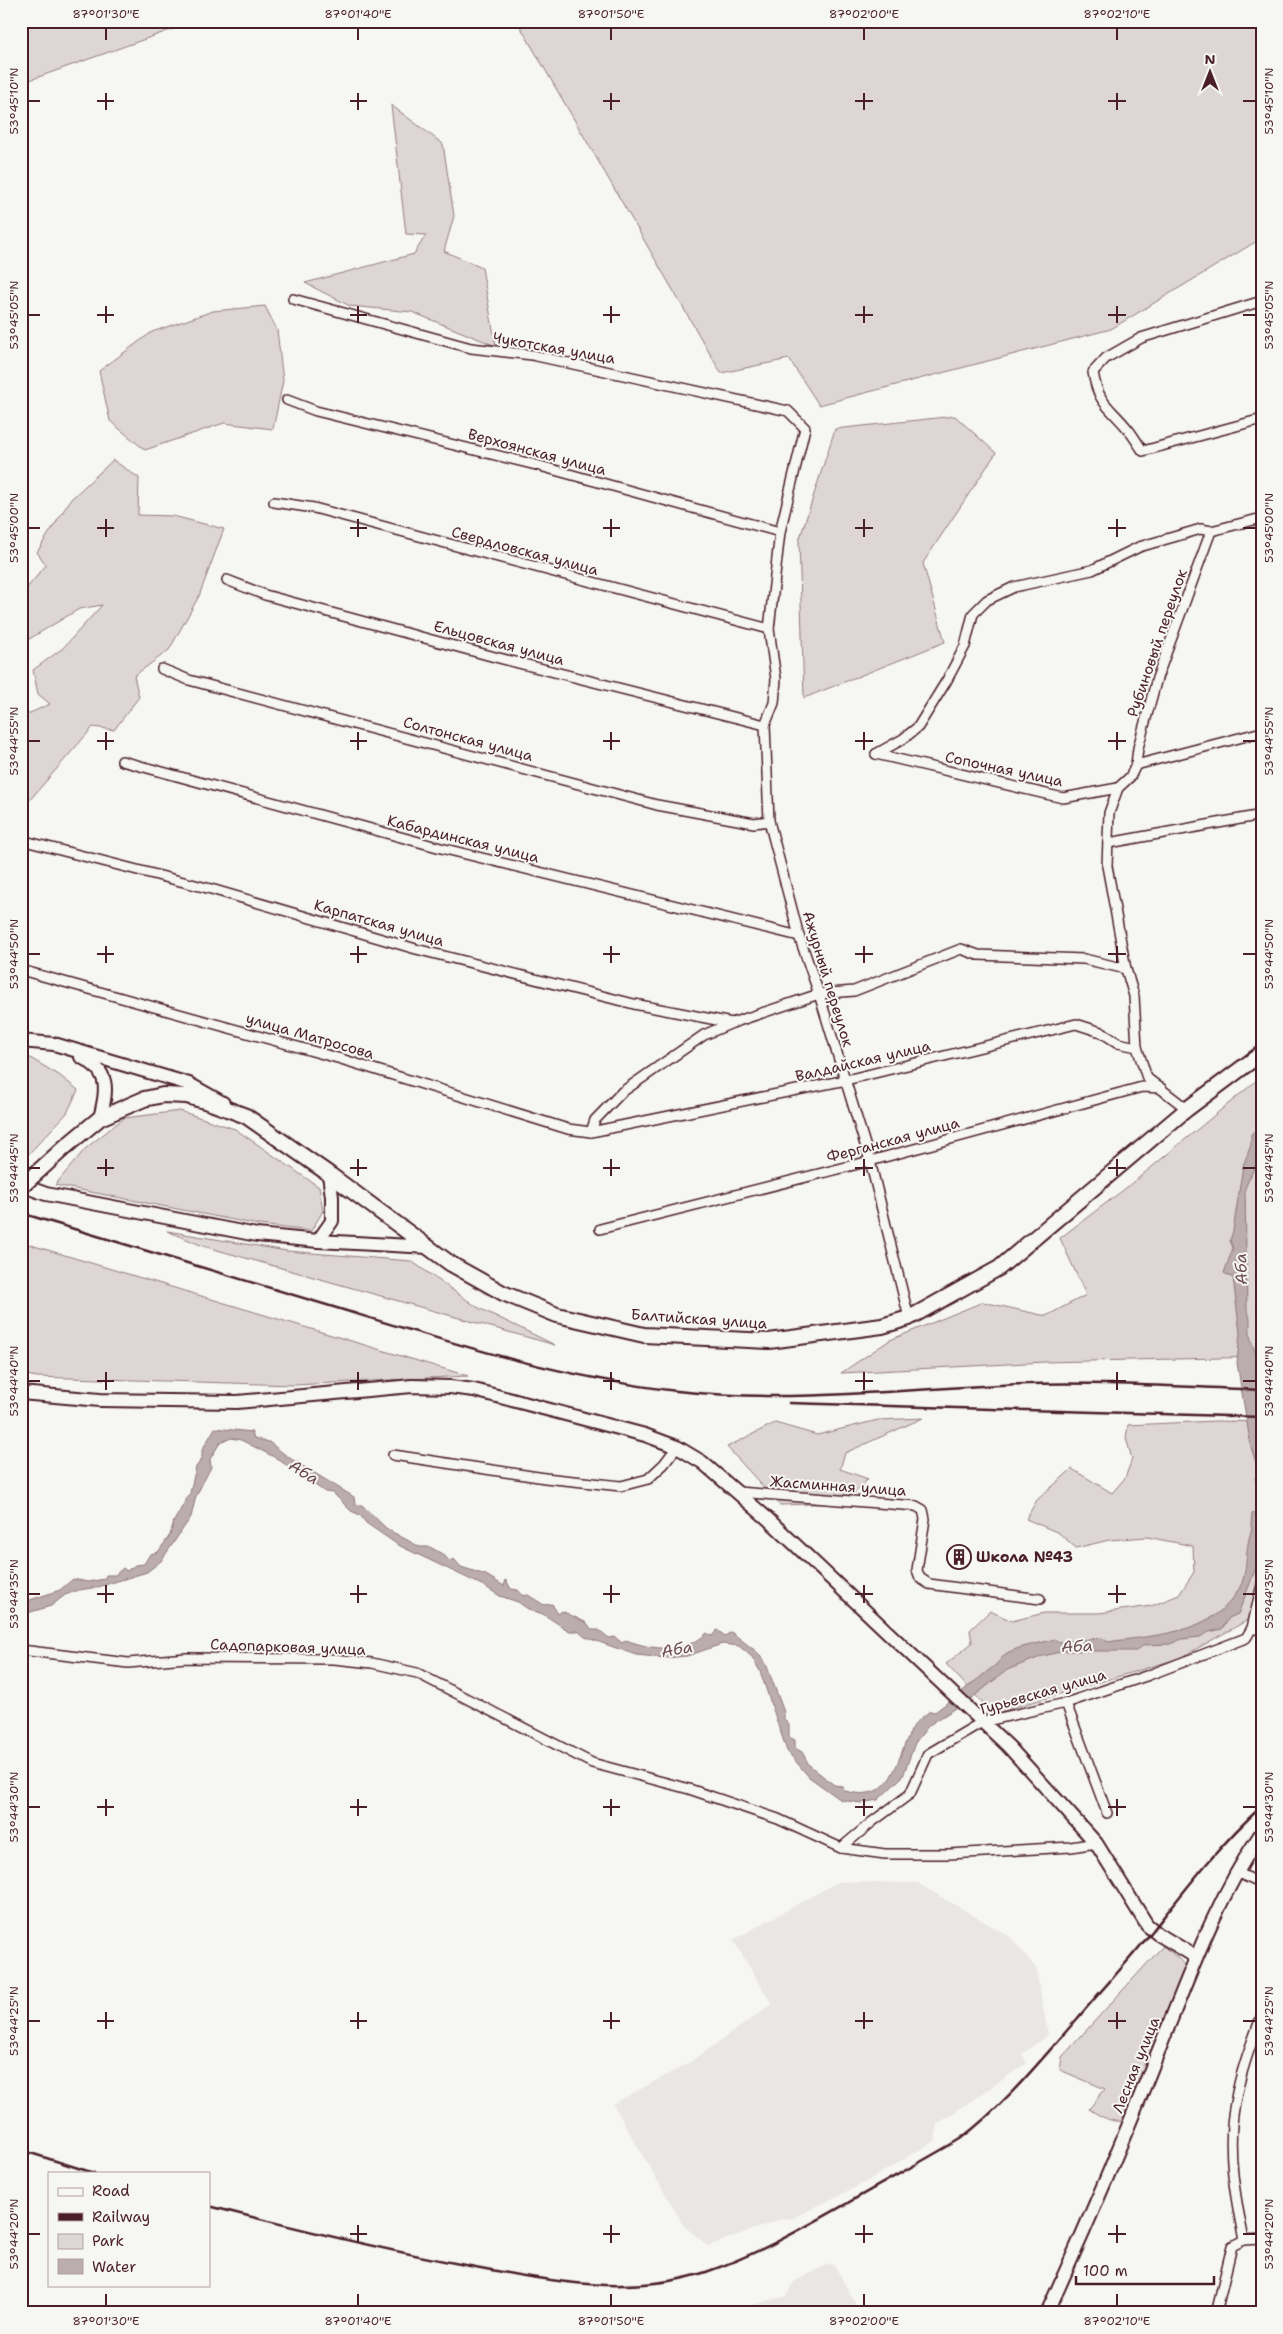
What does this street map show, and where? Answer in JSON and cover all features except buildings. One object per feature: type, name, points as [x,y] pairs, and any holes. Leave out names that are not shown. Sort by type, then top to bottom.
[{"type":"main road","points":[[21,1041],[54,1044],[189,1084],[246,1116]]},
{"type":"main road","points":[[54,1044],[88,1060],[99,1068],[105,1079],[105,1091],[100,1118]]},
{"type":"main road","name":"Балтийская улица","points":[[21,1186],[100,1118],[124,1106],[163,1095],[187,1096],[246,1116],[329,1174],[451,1264],[503,1292],[548,1311],[584,1322],[644,1335],[769,1341],[882,1326],[909,1318],[999,1268],[1187,1109],[1262,1053]]},
{"type":"main road","points":[[318,1241],[332,1221],[332,1197],[329,1174]]},
{"type":"main road","points":[[21,1186],[46,1194],[257,1235],[318,1241],[429,1247]]},
{"type":"main road","points":[[21,1393],[100,1400],[237,1402],[412,1386],[450,1386],[474,1390],[636,1433],[677,1447],[702,1462],[738,1492],[1008,1746],[1096,1844],[1147,1925],[1158,1934],[1196,1956]]},
{"type":"main road","name":"Лесная улица","points":[[1047,2313],[1103,2191],[1196,1956],[1236,1872],[1262,1832]]},
{"type":"street","name":"Чукотская улица","points":[[293,299],[471,348],[532,355],[788,411],[805,428],[780,532]]},
{"type":"street","points":[[1262,301],[1141,338],[1106,358],[1093,372],[1096,387],[1104,405],[1127,428],[1143,451],[1262,419]]},
{"type":"street","name":"Верхоянская улица","points":[[288,400],[316,411],[540,466],[780,532]]},
{"type":"street","name":"Свердловская улица","points":[[274,502],[314,508],[769,629]]},
{"type":"street","points":[[1211,531],[1262,518]]},
{"type":"street","name":"Сопочная улица","points":[[1118,788],[1063,798],[876,754],[903,739],[918,727],[965,646],[973,614],[987,600],[1014,587],[1092,570],[1139,547],[1201,529],[1211,531]]},
{"type":"street","name":"Рубиновый переулок","points":[[1136,765],[1138,748],[1157,678],[1211,531]]},
{"type":"street","points":[[765,725],[774,703],[776,679],[769,629],[780,532]]},
{"type":"street","name":"Ельцовская улица","points":[[228,580],[265,595],[495,658],[765,725]]},
{"type":"street","name":"Солтонская улица","points":[[162,669],[189,680],[657,804],[754,823],[769,820]]},
{"type":"street","name":"Ажурный переулок","points":[[765,725],[769,820],[800,936],[870,1161],[909,1318]]},
{"type":"street","points":[[1187,1109],[1147,1078],[1137,1047],[1134,996],[1126,969],[1107,866],[1109,814],[1118,788],[1130,777],[1136,765],[1262,732]]},
{"type":"street","name":"Кабардинская улица","points":[[122,761],[441,848],[800,936]]},
{"type":"street","points":[[1109,843],[1262,815]]},
{"type":"street","name":"Карпатская улица","points":[[21,840],[211,889],[426,952],[634,1004],[732,1023]]},
{"type":"street","name":"Карпатская улица","points":[[591,1132],[596,1120],[622,1092],[704,1035],[732,1023],[819,994],[854,991],[961,949],[978,955],[1084,959],[1126,969]]},
{"type":"street","name":"улица Матросова","points":[[21,970],[332,1056],[568,1129],[591,1132]]},
{"type":"street","name":"Валдайская улица","points":[[591,1132],[846,1080],[1076,1024],[1101,1032],[1118,1043],[1137,1047]]},
{"type":"street","name":"Ферганская улица","points":[[600,1229],[870,1161],[1142,1087],[1161,1088]]},
{"type":"street","points":[[393,1455],[545,1478],[621,1486],[648,1479],[664,1464],[677,1447]]},
{"type":"street","name":"Жасминная улица","points":[[738,1492],[916,1506],[923,1510],[924,1519],[917,1570],[924,1581],[929,1584],[1040,1600]]},
{"type":"street","points":[[1262,1584],[1252,1628],[1262,1630]]},
{"type":"street","name":"Гурьевская улица","points":[[841,1848],[910,1794],[928,1754],[979,1719],[1066,1703],[1149,1675],[1246,1638],[1252,1628]]},
{"type":"street","name":"Садопарковая улица","points":[[21,1650],[128,1663],[186,1658],[334,1659],[372,1663],[417,1673],[592,1763],[689,1789],[778,1819],[841,1848]]},
{"type":"street","points":[[1066,1703],[1107,1813]]},
{"type":"street","points":[[841,1848],[885,1854],[949,1854],[1071,1848],[1096,1844]]},
{"type":"street","points":[[1236,1872],[1262,1884]]},
{"type":"street","points":[[1244,2240],[1234,2179],[1232,2144],[1235,2104],[1250,2046],[1262,2015]]},
{"type":"street","points":[[1216,2313],[1232,2246],[1244,2240],[1262,2239]]},
{"type":"shaded area","points":[[838,1882],[917,1883],[1009,1936],[1036,1968],[1048,2035],[1022,2054],[1027,2063],[937,2124],[935,2141],[862,2184],[791,2219],[784,2218],[708,2246],[684,2226],[613,2104],[689,2063],[772,2004],[733,1940]]},
{"type":"shaded area","points":[[828,2264],[835,2266],[860,2313],[723,2313],[786,2296],[794,2282]]},
{"type":"green space","points":[[21,21],[193,22],[30,80],[21,69]]},
{"type":"green space","points":[[517,21],[1262,21],[1262,238],[1111,329],[819,405],[789,359],[721,373]]},
{"type":"green space","points":[[391,105],[443,144],[454,216],[444,251],[482,268],[496,346],[412,312],[350,306],[305,283],[414,254],[426,235],[406,234]]},
{"type":"green space","points":[[265,306],[277,330],[283,381],[273,429],[224,423],[145,450],[110,421],[99,371],[152,332],[213,311]]},
{"type":"green space","points":[[955,416],[996,453],[923,563],[945,642],[804,698],[799,541],[835,429]]},
{"type":"green space","points":[[113,460],[139,478],[138,515],[173,516],[224,529],[199,596],[169,650],[134,676],[139,697],[114,730],[93,727],[21,810],[21,717],[50,704],[38,694],[33,670],[63,648],[102,605],[79,609],[21,644],[21,595],[46,565],[37,552],[71,499]]},
{"type":"green space","points":[[25,1055],[59,1075],[78,1090],[67,1113],[21,1162],[21,1056]]},
{"type":"green space","points":[[1262,1076],[1262,1357],[1045,1362],[841,1373],[890,1340],[983,1302],[1046,1316],[1086,1295],[1060,1238],[1130,1185]]},
{"type":"green space","points":[[180,1111],[235,1129],[319,1187],[323,1211],[311,1231],[259,1225],[55,1185],[86,1148],[124,1118]]},
{"type":"green space","points":[[167,1231],[287,1251],[411,1261],[477,1307],[555,1345],[203,1246]]},
{"type":"green space","points":[[21,1242],[468,1376],[294,1385],[37,1377],[21,1374]]},
{"type":"green space","points":[[923,1418],[845,1453],[840,1469],[868,1479],[845,1503],[780,1505],[727,1447],[775,1423],[817,1435],[878,1420]]},
{"type":"green space","points":[[1215,1421],[1262,1422],[1262,1581],[1248,1620],[1180,1658],[993,1714],[946,1664],[972,1643],[970,1630],[990,1611],[1012,1621],[1044,1613],[1099,1613],[1151,1606],[1179,1595],[1194,1572],[1193,1546],[1147,1537],[1109,1540],[1076,1548],[1059,1533],[1026,1519],[1037,1500],[1072,1469],[1112,1493],[1125,1478],[1132,1459],[1126,1438],[1128,1425]]},
{"type":"green space","points":[[1163,1946],[1181,1960],[1187,1969],[1131,2119],[1125,2121],[1109,2120],[1089,2109],[1105,2089],[1060,2070],[1062,2057]]},
{"type":"water","name":"Аба","points":[[1257,1129],[1262,1130],[1262,1151],[1245,1188],[1247,1310],[1250,1319],[1252,1344],[1260,1365],[1262,1377],[1262,1549],[1238,1614],[1229,1618],[1222,1629],[1209,1632],[1200,1637],[1182,1639],[1170,1644],[1144,1645],[1136,1651],[1064,1651],[1043,1656],[1007,1670],[972,1698],[929,1725],[915,1743],[903,1776],[878,1800],[861,1803],[841,1800],[809,1777],[787,1751],[760,1671],[752,1657],[739,1646],[722,1644],[687,1656],[666,1658],[636,1655],[585,1637],[578,1631],[569,1631],[543,1614],[500,1596],[484,1586],[398,1545],[366,1523],[360,1515],[351,1511],[333,1493],[325,1492],[276,1458],[241,1440],[231,1438],[220,1443],[210,1459],[211,1467],[196,1496],[191,1517],[161,1561],[147,1572],[98,1587],[79,1590],[65,1595],[51,1606],[21,1615],[21,1603],[60,1590],[73,1579],[88,1582],[104,1579],[106,1575],[115,1575],[123,1568],[127,1571],[135,1565],[144,1564],[150,1554],[158,1552],[170,1535],[174,1521],[190,1493],[196,1467],[202,1459],[202,1450],[215,1428],[252,1432],[254,1438],[269,1442],[288,1457],[354,1497],[355,1505],[362,1505],[387,1529],[420,1547],[430,1547],[444,1555],[449,1561],[454,1559],[461,1567],[486,1575],[504,1586],[506,1580],[511,1589],[518,1590],[523,1596],[528,1595],[544,1605],[552,1604],[558,1614],[562,1611],[587,1623],[592,1630],[599,1630],[609,1638],[615,1637],[622,1643],[626,1640],[657,1648],[668,1648],[689,1644],[707,1633],[712,1636],[717,1630],[725,1636],[731,1632],[757,1652],[766,1664],[784,1712],[784,1719],[789,1725],[789,1737],[795,1740],[795,1748],[802,1752],[809,1765],[834,1785],[842,1786],[845,1791],[862,1793],[875,1791],[885,1784],[892,1775],[915,1724],[930,1711],[935,1712],[950,1701],[1007,1653],[1018,1648],[1054,1639],[1057,1642],[1102,1638],[1108,1642],[1181,1630],[1214,1616],[1228,1604],[1239,1589],[1244,1575],[1252,1529],[1252,1514],[1258,1512],[1260,1496],[1255,1478],[1259,1472],[1251,1447],[1237,1363],[1240,1333],[1233,1278],[1224,1273],[1233,1248],[1230,1240],[1243,1166],[1251,1145],[1251,1134]]},
{"type":"railway","points":[[21,1213],[471,1348],[593,1378],[677,1391],[721,1395],[808,1396],[1026,1384],[1144,1385],[1262,1390]]},
{"type":"railway","points":[[789,1403],[1262,1417]]},
{"type":"railway","points":[[210,2206],[401,2252],[555,2281],[616,2285],[646,2284],[676,2280],[706,2272],[760,2250],[812,2223],[960,2139],[976,2126],[1036,2066],[1135,1952],[1205,1865],[1262,1806]]},
{"type":"railway","points":[[21,2150],[91,2172]]},
{"type":"place","name":"Школа №43","points":[[959,1557]]}]
